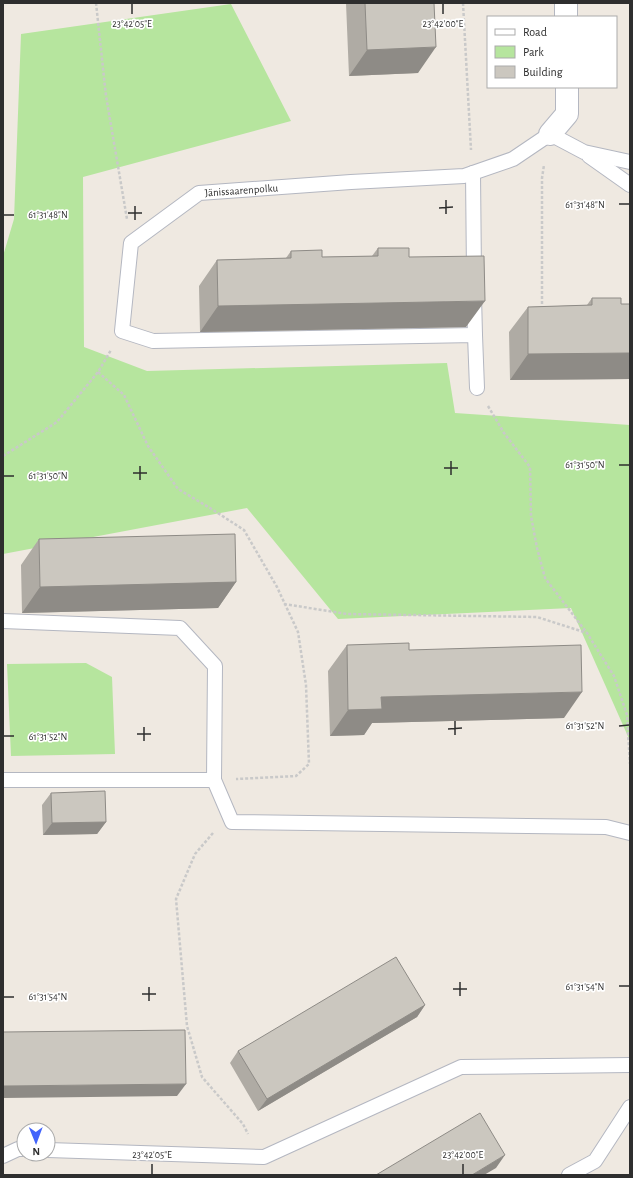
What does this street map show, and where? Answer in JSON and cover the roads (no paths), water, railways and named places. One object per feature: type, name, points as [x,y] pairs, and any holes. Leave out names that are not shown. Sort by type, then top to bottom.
[{"type":"street","points":[[566,3],[566,16]]},
{"type":"street","points":[[550,134],[567,114],[567,88]]},
{"type":"lane","points":[[550,134],[584,152],[630,185]]},
{"type":"lane","name":"Jänissaarenpolku","points":[[475,335],[153,341],[122,331],[132,243],[199,194],[351,182],[464,176],[513,159],[550,134]]},
{"type":"lane","points":[[584,152],[630,162]]},
{"type":"lane","points":[[473,173],[475,335],[478,388]]},
{"type":"lane","points":[[3,621],[180,628],[215,666],[214,780],[232,822],[606,827],[630,833]]},
{"type":"lane","points":[[3,780],[214,780]]},
{"type":"lane","points":[[56,1150],[264,1157],[461,1067],[630,1065]]},
{"type":"lane","points":[[569,1175],[595,1161],[630,1107]]},
{"type":"lane","points":[[3,1156],[16,1150]]}]
